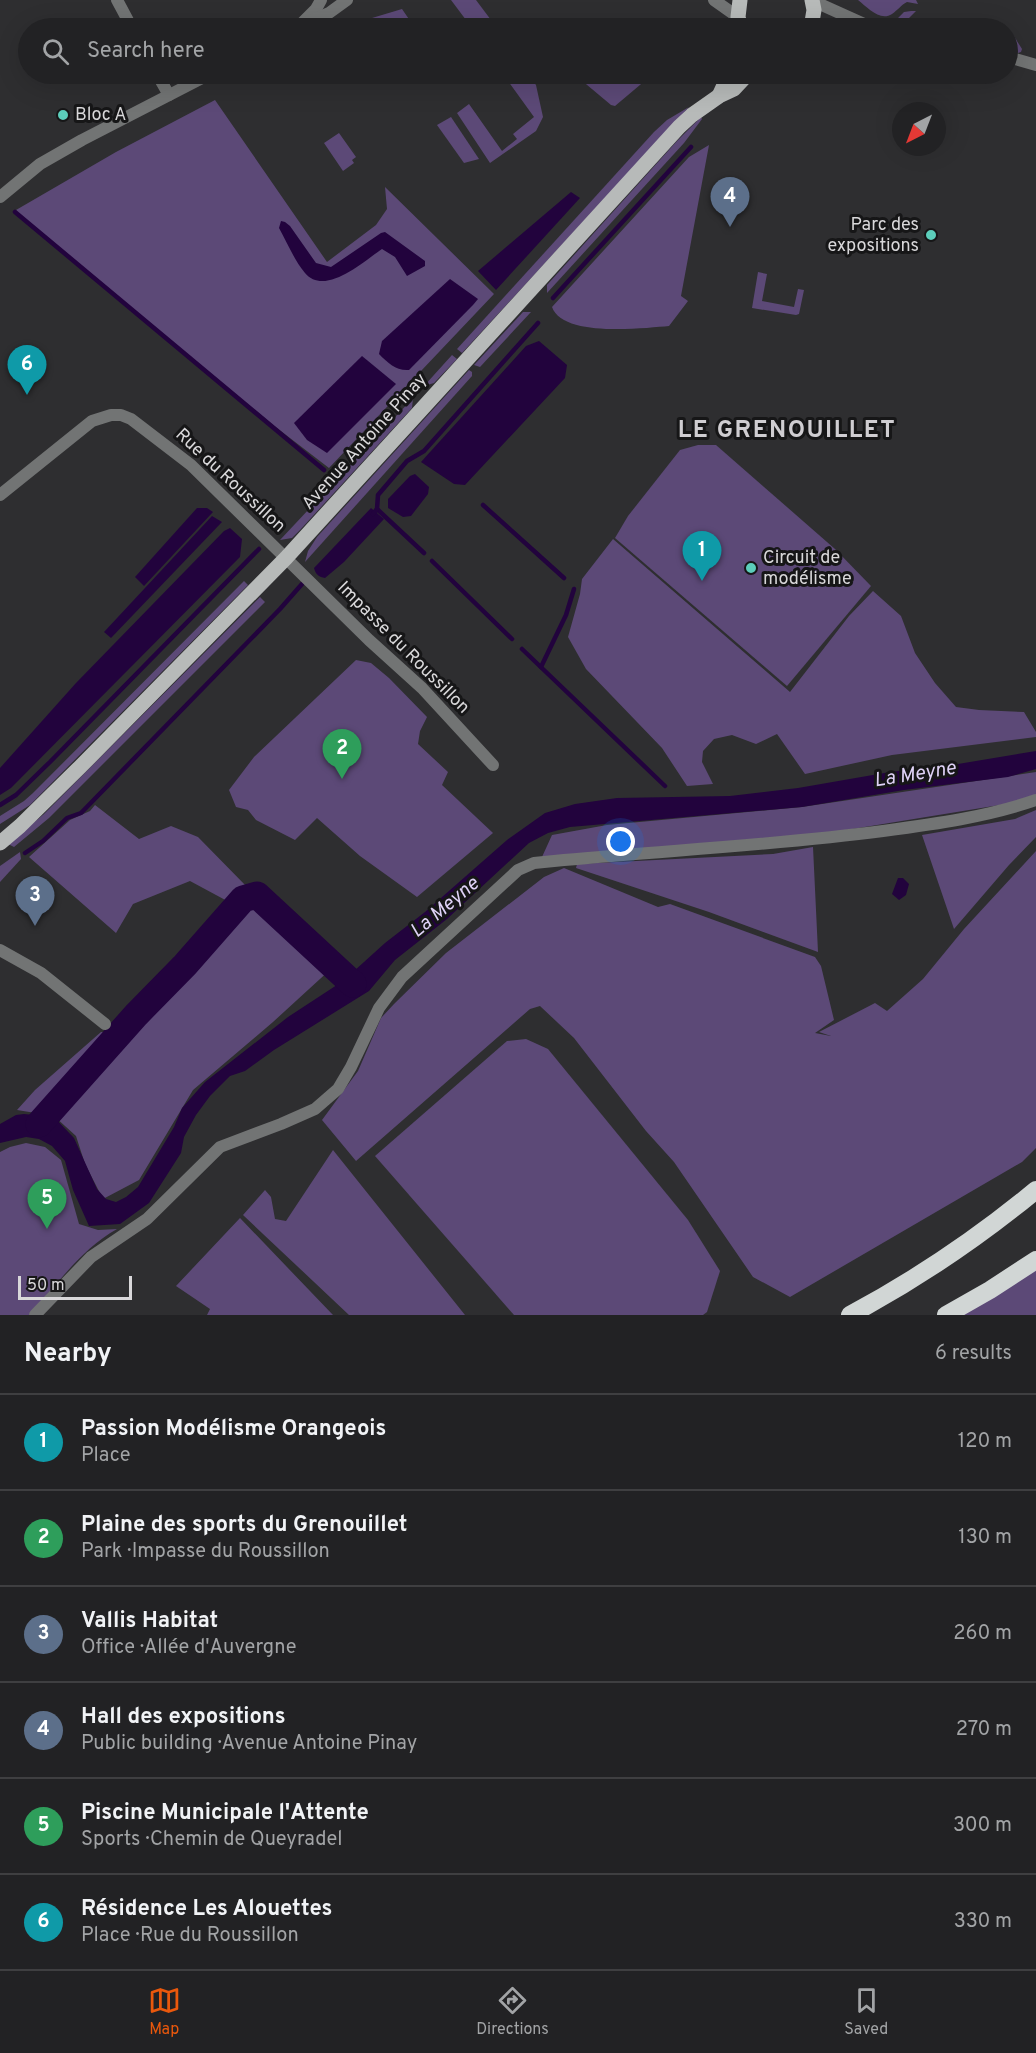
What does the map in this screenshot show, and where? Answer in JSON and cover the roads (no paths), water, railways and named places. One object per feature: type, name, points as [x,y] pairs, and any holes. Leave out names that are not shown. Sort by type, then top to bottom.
[{"type":"highway","points":[[850,1315],[896,1290],[958,1250],[1036,1190]]},
{"type":"highway","points":[[946,1315],[1036,1260]]},
{"type":"main road","points":[[739,18],[740,0]]},
{"type":"main road","points":[[813,0],[813,18]]},
{"type":"main road","points":[[719,96],[724,84]]},
{"type":"main road","name":"Avenue Antoine Pinay","points":[[0,843],[37,810],[286,558],[679,127],[692,115],[739,84]]},
{"type":"main road","name":"Avenue Antoine Pinay","points":[[0,829],[37,810]]},
{"type":"street","points":[[117,0],[127,18]]},
{"type":"street","points":[[308,18],[321,0]]},
{"type":"street","points":[[317,18],[347,0]]},
{"type":"street","points":[[714,0],[734,18]]},
{"type":"street","points":[[813,0],[852,18]]},
{"type":"street","points":[[1018,60],[1036,65]]},
{"type":"street","points":[[163,84],[170,95]]},
{"type":"street","points":[[0,197],[40,165],[82,140],[191,84]]},
{"type":"street","name":"Rue du Roussillon","points":[[0,495],[92,421],[111,415],[121,415],[148,431],[191,465],[286,558]]},
{"type":"street","name":"Impasse du Roussillon","points":[[286,558],[422,688],[493,765]]},
{"type":"street","points":[[34,1315],[91,1257],[147,1219],[219,1147],[315,1109],[338,1089],[379,1008],[402,977],[518,870],[534,863],[821,839],[944,822],[1013,808],[1036,800]]},
{"type":"street","points":[[0,950],[41,973],[105,1024]]},
{"type":"water","points":[[571,192],[580,198],[496,290],[478,271]]},
{"type":"water","points":[[281,221],[290,226],[316,263],[331,267],[385,232],[425,261],[425,266],[407,276],[395,257],[382,249],[355,268],[333,279],[323,281],[313,279],[305,273],[294,257],[279,228]]},
{"type":"water","points":[[450,279],[478,299],[409,370],[392,366],[379,354],[382,341]]},
{"type":"water","points":[[539,341],[567,365],[565,378],[465,485],[454,484],[421,462],[526,346]]},
{"type":"water","points":[[362,356],[396,384],[327,453],[307,440],[294,423]]},
{"type":"water","points":[[415,474],[429,487],[428,494],[411,516],[403,517],[388,508],[388,499],[410,476]]},
{"type":"water","points":[[197,508],[207,508],[213,512],[144,586],[135,577]]},
{"type":"water","points":[[371,508],[384,519],[344,562],[325,578],[318,575],[314,568]]},
{"type":"water","points":[[212,516],[222,522],[111,638],[104,632]]},
{"type":"water","points":[[230,528],[242,539],[240,557],[11,788],[0,795],[0,768],[76,683],[224,531]]},
{"type":"water","name":"La Meyne","points":[[1036,751],[1036,769],[1008,777],[904,790],[802,807],[570,827],[548,833],[529,843],[447,919],[395,960],[369,991],[274,1050],[245,1071],[230,1076],[210,1096],[196,1115],[184,1137],[181,1153],[149,1203],[120,1224],[89,1226],[73,1190],[65,1161],[52,1146],[39,1139],[26,1137],[0,1143],[0,1124],[16,1115],[54,1117],[74,1138],[97,1189],[106,1199],[116,1202],[126,1197],[138,1187],[174,1127],[182,1108],[205,1082],[288,1017],[343,981],[507,840],[545,813],[575,804],[617,798],[730,796],[798,788]]},
{"type":"water","points":[[898,878],[903,878],[909,884],[906,895],[899,900],[892,894]]},
{"type":"waterway","points":[[553,298],[691,147]]},
{"type":"waterway","points":[[15,212],[324,470]]},
{"type":"waterway","points":[[373,514],[377,509],[378,495],[407,461],[424,451],[538,323]]},
{"type":"waterway","points":[[483,505],[564,578]]},
{"type":"waterway","points":[[377,509],[424,553]]},
{"type":"waterway","points":[[0,805],[16,795],[50,762],[259,549]]},
{"type":"waterway","points":[[432,561],[512,639]]},
{"type":"waterway","points":[[25,853],[43,841],[67,818],[81,813],[302,584]]},
{"type":"waterway","points":[[541,667],[566,615],[574,589]]},
{"type":"waterway","points":[[522,649],[665,786]]},
{"type":"waterway","points":[[39,1124],[243,899],[257,895],[353,984]]},
{"type":"place","name":"Bloc A","points":[[63,115]]},
{"type":"place","name":"Hall des expositions","points":[[730,227]]},
{"type":"place","name":"Parc des expositions","points":[[931,235]]},
{"type":"place","name":"Résidence Les Alouettes","points":[[27,395]]},
{"type":"place","name":"Circuit de modélisme","points":[[751,568]]},
{"type":"place","name":"Passion Modélisme Orangeois","points":[[702,581]]},
{"type":"place","name":"Plaine des sports du Grenouillet","points":[[342,779]]},
{"type":"place","name":"Vallis Habitat","points":[[35,926]]},
{"type":"place","name":"Piscine Municipale l'Attente","points":[[47,1229]]},
{"type":"district","name":"LE GRENOUILLET","points":[[787,431]]}]
